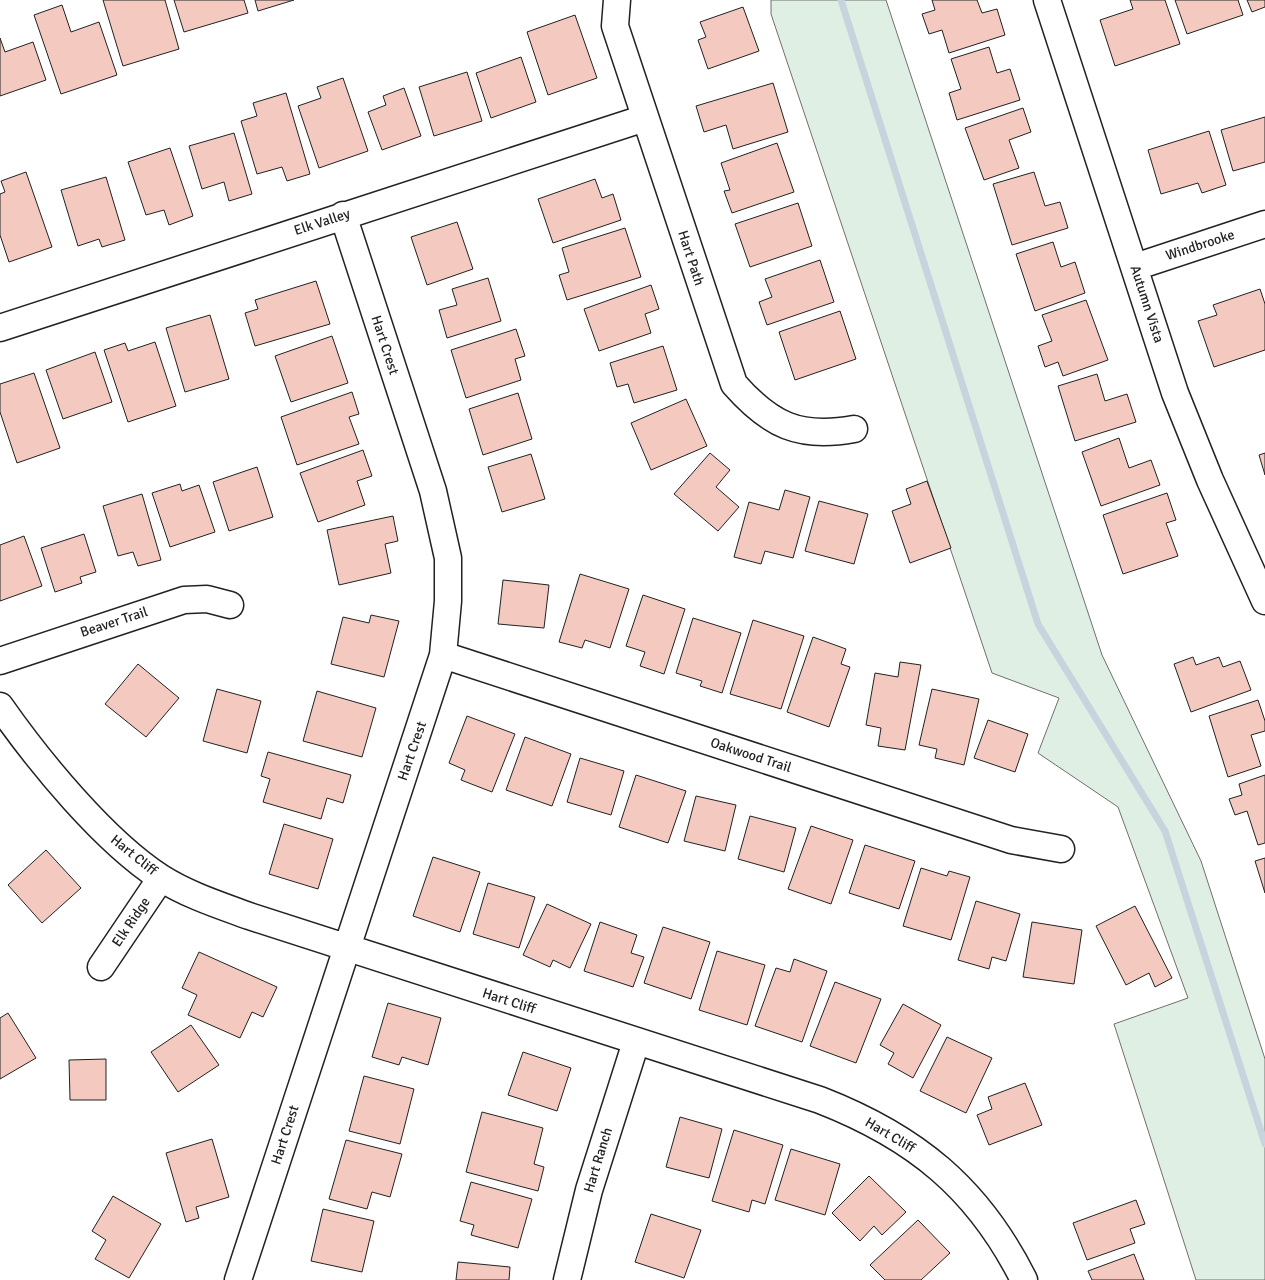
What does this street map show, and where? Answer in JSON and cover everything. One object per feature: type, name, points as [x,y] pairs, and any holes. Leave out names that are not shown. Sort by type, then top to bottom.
[{"type":"street","name":"Hart Path","points":[[617,0],[615,26],[734,384],[754,407],[769,418],[797,430],[829,434],[854,430]]},
{"type":"street","name":"Autumn Vista","points":[[1047,0],[1175,393],[1210,480],[1259,571],[1265,601]]},
{"type":"street","name":"Elk Valley","points":[[0,328],[645,118]]},
{"type":"street","name":"Hart Crest","points":[[238,1280],[443,655],[448,600],[448,558],[433,491],[343,215]]},
{"type":"street","name":"Windbrooke","points":[[1135,267],[1265,224]]},
{"type":"street","name":"Beaver Trail","points":[[0,661],[11,655],[184,600],[207,599],[230,605]]},
{"type":"street","name":"Oakwood Trail","points":[[443,655],[1011,840],[1061,849]]},
{"type":"street","name":"Hart Cliff","points":[[0,706],[64,786],[116,843],[161,878],[205,900],[345,949],[820,1100],[885,1129],[943,1171],[969,1197],[992,1225],[1024,1280]]},
{"type":"street","name":"Elk Ridge","points":[[101,967],[161,878]]},
{"type":"street","name":"Hart Ranch","points":[[567,1280],[589,1190],[636,1042]]},
{"type":"green space","points":[[771,0],[886,0],[1102,655],[1201,861],[1265,1059],[1265,1280],[1196,1280],[1114,1024],[1188,998],[1118,807],[1038,753],[1059,698],[992,673],[771,14]]},
{"type":"building","points":[[103,0],[165,0],[179,49],[123,66]]},
{"type":"building","points":[[174,0],[244,0],[248,13],[184,32]]},
{"type":"building","points":[[255,0],[294,0],[258,11]]},
{"type":"building","points":[[932,0],[977,0],[982,13],[997,9],[1005,35],[949,53],[942,30],[929,34],[922,14],[935,10]]},
{"type":"building","points":[[1130,0],[1165,0],[1180,44],[1115,66],[1100,20],[1133,9]]},
{"type":"building","points":[[1175,0],[1238,0],[1243,15],[1187,34]]},
{"type":"building","points":[[1247,0],[1265,0],[1265,7],[1252,12]]},
{"type":"building","points":[[62,5],[71,32],[99,22],[117,75],[61,94],[34,15]]},
{"type":"building","points":[[743,7],[759,51],[708,69],[698,40],[706,37],[700,22]]},
{"type":"building","points":[[575,15],[597,78],[548,95],[527,32]]},
{"type":"building","points":[[0,38],[5,52],[33,42],[46,80],[0,96]]},
{"type":"building","points":[[989,47],[997,73],[1010,69],[1020,100],[957,120],[949,93],[961,89],[951,59]]},
{"type":"building","points":[[521,57],[536,102],[491,118],[476,73]]},
{"type":"building","points":[[467,72],[482,121],[434,136],[419,87]]},
{"type":"building","points":[[343,78],[368,151],[319,168],[298,106],[321,98],[317,87]]},
{"type":"building","points":[[773,83],[788,132],[733,149],[726,125],[704,132],[696,106]]},
{"type":"building","points":[[404,88],[421,136],[382,150],[368,112],[386,105],[383,96]]},
{"type":"building","points":[[286,93],[310,174],[287,181],[282,167],[257,174],[241,121],[257,116],[253,103]]},
{"type":"building","points":[[1023,108],[1031,132],[1009,140],[1019,168],[984,180],[965,128]]},
{"type":"building","points":[[1265,117],[1265,162],[1233,171],[1221,130]]},
{"type":"building","points":[[1209,131],[1226,185],[1202,193],[1198,183],[1161,194],[1148,150]]},
{"type":"building","points":[[234,133],[252,194],[229,201],[224,182],[202,189],[189,146]]},
{"type":"building","points":[[777,143],[794,192],[732,213],[724,191],[730,190],[721,163]]},
{"type":"building","points":[[170,148],[193,216],[169,225],[164,210],[146,215],[128,162]]},
{"type":"building","points":[[26,172],[52,247],[9,262],[0,235],[0,194],[5,192],[1,181]]},
{"type":"building","points":[[1034,172],[1045,206],[1060,202],[1068,228],[1012,245],[993,184]]},
{"type":"building","points":[[106,177],[125,240],[102,247],[99,239],[78,246],[61,190]]},
{"type":"building","points":[[595,179],[602,198],[613,194],[621,220],[553,243],[538,199]]},
{"type":"building","points":[[798,203],[812,246],[750,267],[735,224]]},
{"type":"building","points":[[457,222],[473,269],[427,285],[411,237]]},
{"type":"building","points":[[625,228],[641,277],[567,300],[559,275],[569,272],[562,248]]},
{"type":"building","points":[[1053,242],[1061,267],[1075,262],[1085,293],[1035,311],[1016,254]]},
{"type":"building","points":[[820,260],[834,302],[767,325],[759,302],[772,297],[765,279]]},
{"type":"building","points":[[488,278],[501,321],[447,338],[439,310],[457,305],[452,289]]},
{"type":"building","points":[[316,281],[330,324],[255,346],[245,313],[258,309],[255,300]]},
{"type":"building","points":[[651,285],[659,309],[645,314],[651,333],[599,351],[584,309]]},
{"type":"building","points":[[1260,289],[1265,304],[1265,350],[1214,367],[1198,321],[1217,315],[1213,305]]},
{"type":"building","points":[[1086,300],[1108,360],[1063,376],[1058,362],[1045,367],[1038,346],[1052,341],[1042,315]]},
{"type":"building","points":[[840,311],[856,359],[795,380],[779,332]]},
{"type":"building","points":[[210,315],[229,379],[185,392],[166,328]]},
{"type":"building","points":[[516,329],[525,356],[515,359],[521,380],[466,398],[451,350]]},
{"type":"building","points":[[332,336],[348,383],[291,402],[275,356]]},
{"type":"building","points":[[155,342],[176,406],[128,422],[104,350],[125,343],[128,351]]},
{"type":"building","points":[[663,346],[677,390],[634,403],[628,384],[617,387],[610,363]]},
{"type":"building","points":[[95,352],[112,402],[63,419],[46,370]]},
{"type":"building","points":[[34,373],[60,448],[17,463],[0,412],[0,384]]},
{"type":"building","points":[[1097,374],[1105,401],[1127,394],[1136,422],[1075,441],[1058,386]]},
{"type":"building","points":[[352,392],[359,414],[349,417],[359,444],[297,465],[281,417]]},
{"type":"building","points":[[518,393],[532,439],[483,455],[469,409]]},
{"type":"building","points":[[686,399],[707,446],[651,470],[631,423]]},
{"type":"building","points":[[1119,438],[1129,468],[1151,460],[1160,485],[1101,506],[1082,452]]},
{"type":"building","points":[[363,450],[372,476],[357,481],[365,505],[318,522],[300,473]]},
{"type":"building","points":[[710,453],[730,470],[716,487],[739,507],[718,531],[674,494]]},
{"type":"building","points":[[1265,453],[1265,475],[1259,455]]},
{"type":"building","points":[[531,454],[545,499],[502,512],[488,467]]},
{"type":"building","points":[[257,467],[273,517],[229,531],[213,482]]},
{"type":"building","points":[[927,481],[951,548],[910,563],[892,511],[911,504],[906,489]]},
{"type":"building","points":[[180,484],[182,491],[199,485],[215,532],[170,547],[152,493]]},
{"type":"building","points":[[785,490],[810,497],[793,558],[765,551],[761,564],[734,557],[749,502],[779,510]]},
{"type":"building","points":[[1167,493],[1176,520],[1166,523],[1178,556],[1123,574],[1103,515]]},
{"type":"building","points":[[142,494],[161,560],[138,566],[133,552],[118,556],[103,506]]},
{"type":"building","points":[[819,501],[868,514],[854,564],[805,551]]},
{"type":"building","points":[[393,516],[398,541],[385,544],[391,573],[339,585],[327,530]]},
{"type":"building","points":[[84,534],[96,572],[80,577],[82,583],[55,592],[41,548]]},
{"type":"building","points":[[24,536],[42,586],[0,601],[0,545]]},
{"type":"building","points":[[580,574],[629,589],[610,648],[585,640],[582,648],[559,642]]},
{"type":"building","points":[[503,580],[549,585],[544,628],[498,624]]},
{"type":"building","points":[[643,595],[685,609],[664,674],[640,666],[645,652],[626,646]]},
{"type":"building","points":[[371,615],[399,621],[384,677],[331,664],[343,617],[369,623]]},
{"type":"building","points":[[693,618],[741,633],[722,693],[700,686],[702,681],[676,673]]},
{"type":"building","points":[[753,620],[804,636],[781,709],[730,694]]},
{"type":"building","points":[[813,637],[846,649],[841,664],[850,667],[829,727],[787,712]]},
{"type":"building","points":[[1193,657],[1196,665],[1219,657],[1223,667],[1240,661],[1251,690],[1191,712],[1174,664]]},
{"type":"building","points":[[900,662],[921,665],[905,750],[878,746],[881,728],[866,725],[875,673],[898,677]]},
{"type":"building","points":[[138,664],[179,698],[146,737],[105,704]]},
{"type":"building","points":[[217,689],[261,701],[247,753],[203,741]]},
{"type":"building","points":[[932,689],[979,699],[964,765],[935,758],[937,749],[919,745]]},
{"type":"building","points":[[317,691],[376,708],[362,757],[303,741]]},
{"type":"building","points":[[1258,700],[1265,721],[1265,731],[1251,735],[1261,766],[1228,777],[1209,716]]},
{"type":"building","points":[[467,716],[515,734],[492,792],[461,780],[465,770],[449,763]]},
{"type":"building","points":[[988,720],[1028,734],[1015,772],[974,758]]},
{"type":"building","points":[[525,737],[571,754],[552,806],[506,790]]},
{"type":"building","points":[[268,752],[351,775],[343,803],[327,798],[321,819],[263,802],[270,779],[261,776]]},
{"type":"building","points":[[580,758],[624,771],[611,815],[567,802]]},
{"type":"building","points":[[636,775],[686,791],[668,843],[619,827]]},
{"type":"building","points":[[1265,775],[1265,843],[1258,845],[1247,811],[1235,815],[1229,799],[1242,795],[1239,784]]},
{"type":"building","points":[[696,796],[736,805],[725,851],[684,841]]},
{"type":"building","points":[[750,816],[796,828],[784,872],[738,859]]},
{"type":"building","points":[[284,824],[333,839],[318,889],[269,874]]},
{"type":"building","points":[[811,826],[853,840],[831,904],[788,889]]},
{"type":"building","points":[[865,845],[915,861],[899,909],[849,893]]},
{"type":"building","points":[[46,850],[81,888],[42,923],[8,885]]},
{"type":"building","points":[[433,857],[480,872],[460,932],[413,916]]},
{"type":"building","points":[[1265,858],[1265,893],[1255,861]]},
{"type":"building","points":[[921,868],[947,876],[949,871],[970,877],[951,940],[903,926]]},
{"type":"building","points":[[488,883],[535,897],[519,948],[473,934]]},
{"type":"building","points":[[976,901],[1020,914],[1006,961],[992,957],[989,969],[958,960]]},
{"type":"building","points":[[547,904],[591,924],[570,968],[553,960],[550,967],[523,955]]},
{"type":"building","points":[[1135,906],[1172,978],[1155,987],[1149,973],[1126,985],[1096,926]]},
{"type":"building","points":[[600,922],[637,935],[631,953],[644,957],[633,987],[584,971]]},
{"type":"building","points":[[1032,922],[1082,930],[1074,984],[1023,977]]},
{"type":"building","points":[[663,927],[710,942],[691,999],[644,983]]},
{"type":"building","points":[[717,951],[765,965],[747,1025],[699,1010]]},
{"type":"building","points":[[199,952],[277,987],[263,1017],[252,1012],[240,1038],[188,1015],[197,995],[182,988]]},
{"type":"building","points":[[794,959],[827,971],[802,1042],[755,1026],[776,968],[790,972]]},
{"type":"building","points":[[835,982],[881,999],[856,1063],[810,1046]]},
{"type":"building","points":[[388,1003],[441,1018],[428,1065],[402,1057],[399,1065],[372,1057]]},
{"type":"building","points":[[903,1004],[941,1025],[913,1078],[888,1064],[894,1053],[880,1045]]},
{"type":"building","points":[[8,1013],[36,1058],[0,1079],[0,1018]]},
{"type":"building","points":[[191,1025],[219,1065],[178,1092],[151,1052]]},
{"type":"building","points":[[947,1037],[992,1058],[966,1113],[920,1091]]},
{"type":"building","points":[[523,1052],[571,1068],[557,1111],[508,1095]]},
{"type":"building","points":[[106,1059],[106,1100],[70,1100],[69,1060]]},
{"type":"building","points":[[364,1076],[414,1089],[400,1144],[349,1131]]},
{"type":"building","points":[[1025,1083],[1042,1125],[989,1145],[977,1115],[992,1109],[988,1097]]},
{"type":"building","points":[[482,1112],[543,1128],[534,1164],[544,1167],[538,1191],[466,1172]]},
{"type":"building","points":[[680,1117],[722,1129],[709,1178],[666,1167]]},
{"type":"building","points":[[734,1130],[783,1145],[765,1204],[752,1200],[749,1212],[712,1201]]},
{"type":"building","points":[[212,1139],[229,1197],[196,1207],[199,1218],[186,1222],[166,1153]]},
{"type":"building","points":[[346,1140],[402,1154],[390,1197],[372,1192],[367,1209],[329,1199]]},
{"type":"building","points":[[791,1149],[840,1164],[825,1215],[775,1200]]},
{"type":"building","points":[[869,1176],[906,1212],[882,1235],[874,1226],[860,1241],[832,1213]]},
{"type":"building","points":[[471,1182],[532,1199],[518,1248],[471,1235],[474,1225],[460,1221]]},
{"type":"building","points":[[113,1196],[161,1224],[129,1278],[95,1259],[106,1240],[92,1231]]},
{"type":"building","points":[[1136,1200],[1145,1224],[1130,1229],[1135,1243],[1087,1260],[1073,1223]]},
{"type":"building","points":[[323,1209],[374,1221],[362,1272],[311,1261]]},
{"type":"building","points":[[651,1214],[701,1230],[684,1278],[635,1262]]},
{"type":"building","points":[[918,1220],[950,1253],[921,1280],[885,1280],[870,1265]]},
{"type":"building","points":[[1134,1254],[1144,1280],[1092,1280],[1088,1271]]},
{"type":"building","points":[[458,1262],[510,1267],[509,1280],[456,1280]]},
{"type":"waterway","points":[[841,0],[1038,624],[1165,831],[1265,1144]]}]
